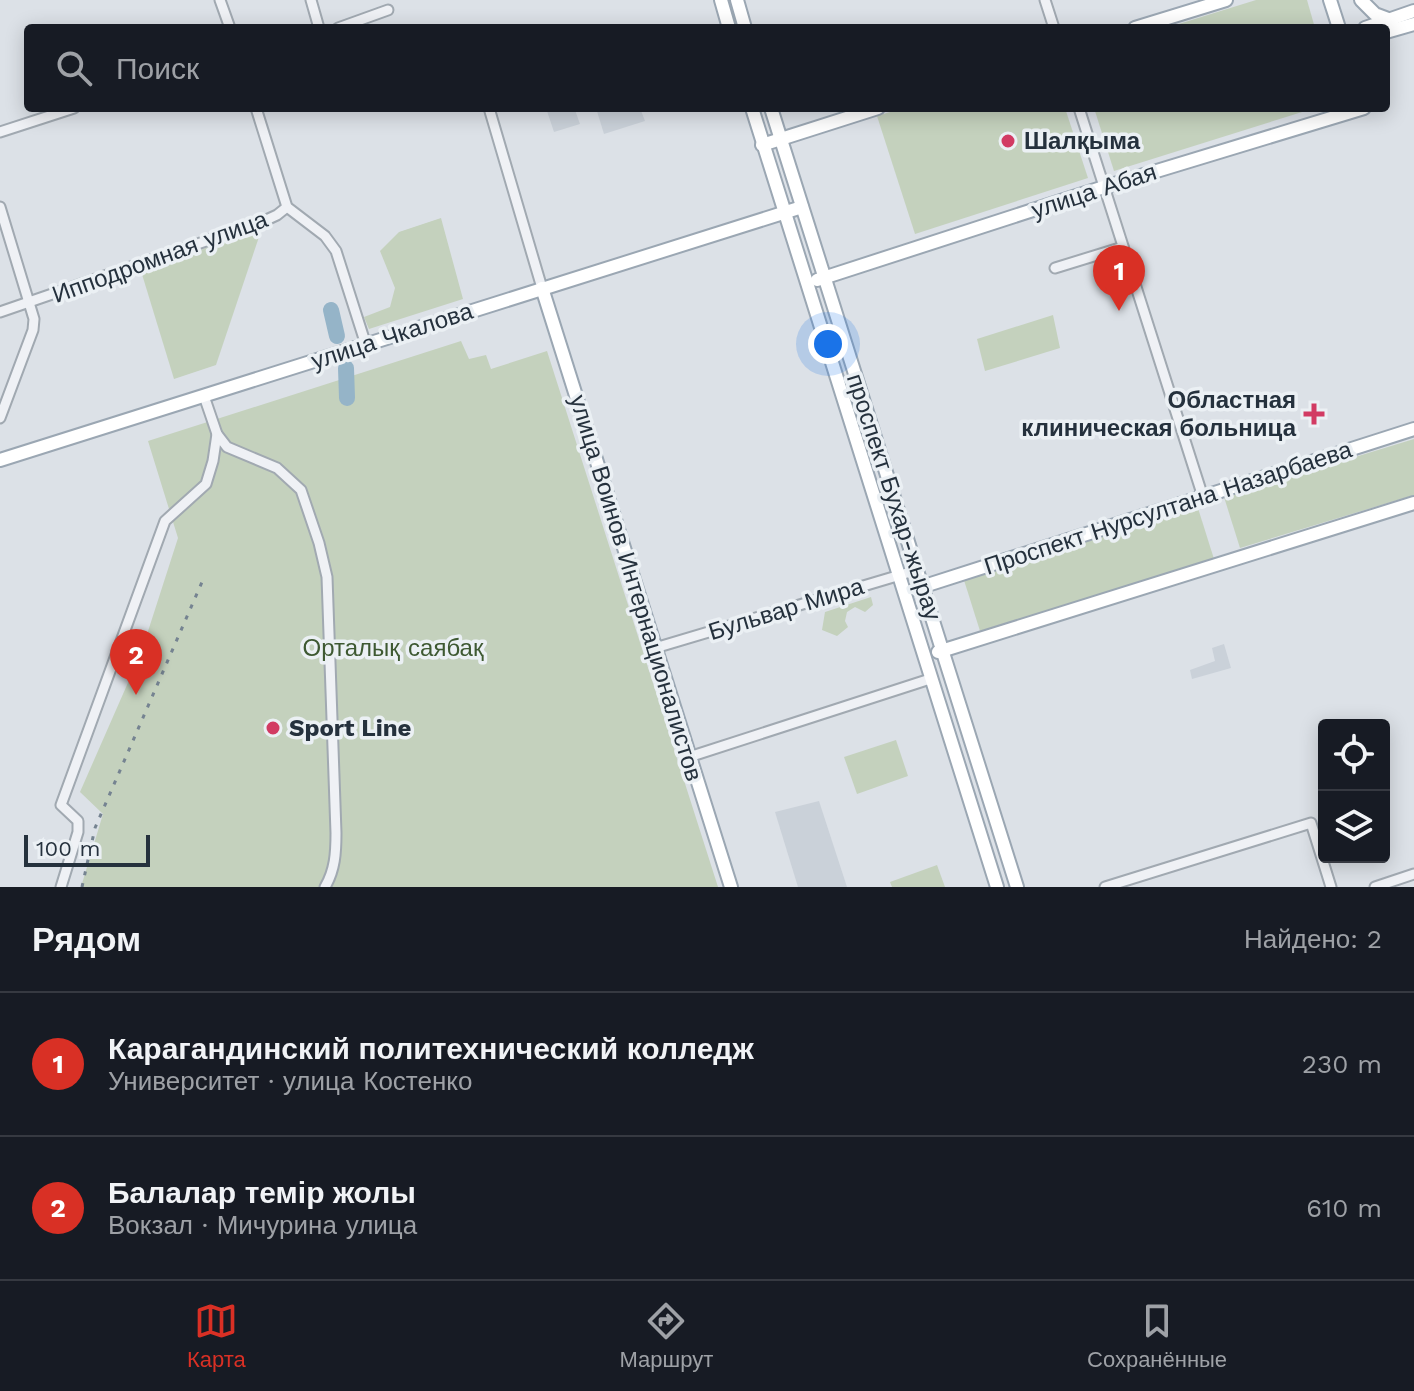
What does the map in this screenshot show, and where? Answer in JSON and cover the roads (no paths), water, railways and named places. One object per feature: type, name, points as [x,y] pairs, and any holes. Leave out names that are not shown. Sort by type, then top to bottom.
[{"type":"main road","points":[[721,0],[728,24]]},
{"type":"main road","points":[[737,0],[744,24]]},
{"type":"main road","points":[[1148,24],[1226,0]]},
{"type":"main road","points":[[1330,0],[1338,24]]},
{"type":"main road","points":[[1361,0],[1383,24]]},
{"type":"main road","points":[[1390,29],[1414,11]]},
{"type":"main road","points":[[1390,30],[1414,24]]},
{"type":"main road","name":"проспект Бухар-жырау","points":[[753,112],[997,887]]},
{"type":"main road","name":"проспект Бухар-жырау","points":[[772,112],[1017,887]]},
{"type":"main road","points":[[762,145],[865,112]]},
{"type":"main road","name":"улица Абая","points":[[806,283],[1350,112]]},
{"type":"main road","name":"улица Чкалова","points":[[0,460],[802,207]]},
{"type":"main road","name":"улица Воинов Интернационалистов","points":[[542,288],[731,887]]},
{"type":"main road","name":"Проспект Нурсултана Назарбаева","points":[[904,592],[1414,429]]},
{"type":"main road","points":[[923,657],[1414,503]]},
{"type":"street","points":[[220,0],[229,24]]},
{"type":"street","points":[[311,0],[318,24]]},
{"type":"street","points":[[1045,0],[1053,24]]},
{"type":"street","points":[[349,24],[388,10]]},
{"type":"street","points":[[0,132],[62,112]]},
{"type":"street","points":[[257,112],[287,207],[325,236],[336,251],[366,345]]},
{"type":"street","points":[[490,112],[542,288]]},
{"type":"street","points":[[1080,112],[1203,497]]},
{"type":"street","points":[[0,207],[31,303],[33,330],[0,418]]},
{"type":"street","name":"Ипподромная улица","points":[[0,312],[264,221],[287,207]]},
{"type":"street","points":[[1055,268],[1123,247]]},
{"type":"street","points":[[204,396],[217,434],[227,447],[277,468],[301,490],[327,577],[336,845],[331,876],[325,887]]},
{"type":"street","points":[[61,887],[78,832],[78,821],[61,805],[165,521],[206,484],[217,434]]},
{"type":"street","name":"Бульвар Мира","points":[[655,648],[917,570]]},
{"type":"street","points":[[689,757],[930,679]]},
{"type":"street","points":[[1105,887],[1311,823],[1331,887]]},
{"type":"street","points":[[1375,887],[1414,874]]},
{"type":"waterway","points":[[331,310],[337,336]]},
{"type":"waterway","points":[[346,368],[347,398]]},
{"type":"railway","points":[[82,887],[95,828],[202,582]]},
{"type":"place","name":"Шалқыма","points":[[1008,141]]},
{"type":"place","name":"Карагандинский политехнический колледж","points":[[1119,311]]},
{"type":"place","name":"Областная клиническая больница","points":[[1314,414]]},
{"type":"place","name":"Балалар темір жолы","points":[[136,695]]},
{"type":"place","name":"Sport Line","points":[[273,728]]},
{"type":"park label","name":"Орталық саябақ","points":[[393,648]]}]
